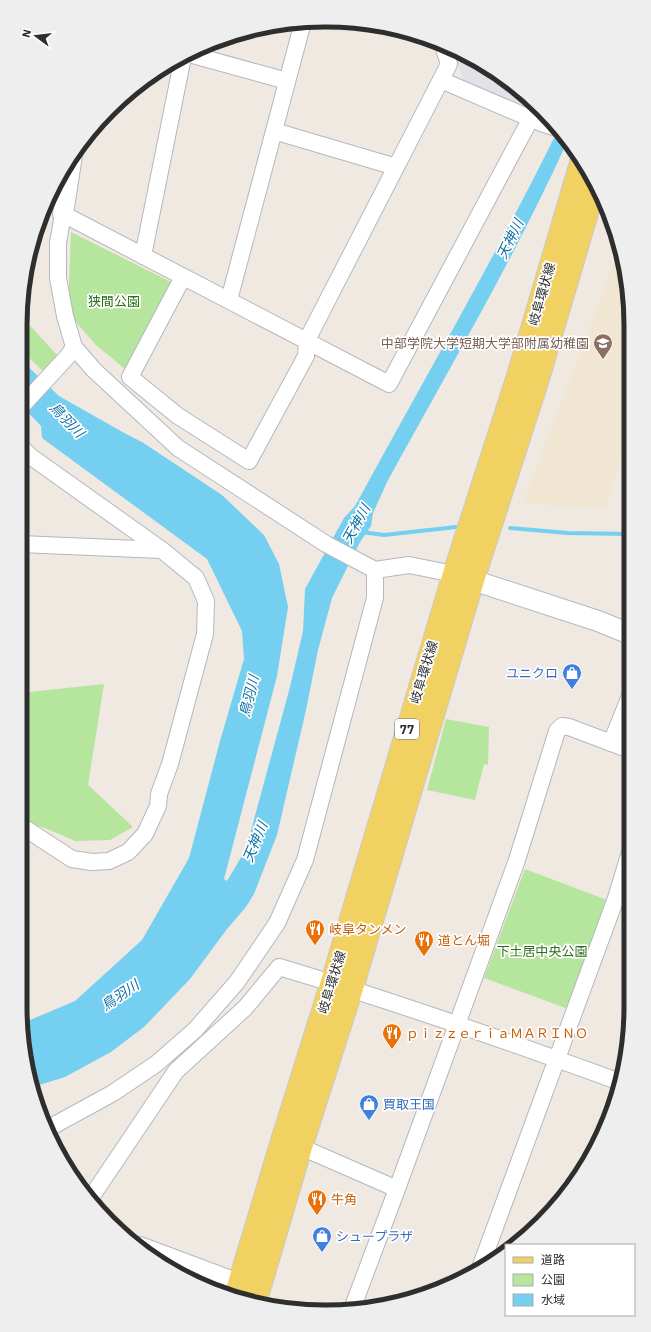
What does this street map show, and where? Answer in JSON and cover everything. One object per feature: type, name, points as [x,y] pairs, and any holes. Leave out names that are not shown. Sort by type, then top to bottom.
[{"type":"main road","name":"岐阜環状線","points":[[257,1297],[301,1147],[342,985],[463,577],[518,376],[579,169]]},
{"type":"main road","name":"岐阜環状線","points":[[463,577],[537,382],[593,193]]},
{"type":"main road","name":"岐阜環状線","points":[[237,1289],[279,1148],[342,985]]},
{"type":"street","points":[[229,300],[301,28]]},
{"type":"street","points":[[183,277],[130,376],[178,416],[249,461],[306,356],[307,340],[449,64],[445,52]]},
{"type":"street","points":[[197,56],[287,82]]},
{"type":"street","points":[[143,256],[182,64]]},
{"type":"street","points":[[63,214],[389,384],[542,123],[441,80]]},
{"type":"street","points":[[274,132],[396,167]]},
{"type":"street","points":[[69,172],[58,243],[58,278],[71,352],[94,370],[178,448],[326,544],[375,570],[409,565],[463,577],[598,621],[624,632]]},
{"type":"street","points":[[27,400],[71,352]]},
{"type":"street","points":[[27,453],[162,550],[196,578],[206,602],[205,634],[170,764],[159,794],[158,806],[145,834],[128,852],[109,861],[92,862],[72,859],[27,830]]},
{"type":"street","points":[[27,544],[162,550]]},
{"type":"street","points":[[52,1126],[113,1093],[156,1064],[195,1030],[237,982],[277,923],[305,860],[375,598],[375,570]]},
{"type":"street","points":[[611,743],[624,711]]},
{"type":"street","points":[[354,1303],[517,860],[557,731],[562,726],[569,726],[624,748]]},
{"type":"street","points":[[483,1260],[616,898],[624,872]]},
{"type":"street","points":[[94,1194],[176,1071],[245,1008],[278,967],[342,985],[457,1023],[615,1080]]},
{"type":"street","points":[[301,1147],[397,1189]]},
{"type":"street","points":[[157,1253],[237,1289]]},
{"type":"shaded area","points":[[456,57],[491,77],[524,103],[523,105],[465,85]]},
{"type":"shaded area","name":"中部学院大学短期大学部附属幼稚園","points":[[616,258],[621,287],[624,326],[624,450],[605,509],[523,503]]},
{"type":"green space","name":"狭間公園","points":[[71,232],[173,283],[125,369],[96,345],[68,313]]},
{"type":"green space","points":[[27,323],[58,356],[43,371],[27,355]]},
{"type":"green space","points":[[104,684],[88,785],[133,827],[110,840],[75,841],[45,828],[27,823],[27,692]]},
{"type":"green space","points":[[446,719],[489,727],[488,765],[484,764],[475,800],[427,790]]},
{"type":"green space","name":"下土居中央公園","points":[[525,869],[607,900],[568,1009],[484,978]]},
{"type":"water","points":[[555,136],[565,147],[548,184],[504,270],[387,482],[373,513],[371,526],[360,542],[332,598],[318,650],[306,710],[277,835],[254,894],[246,907],[227,929],[190,979],[144,1027],[111,1052],[65,1077],[38,1086],[33,1065],[28,1021],[75,1001],[142,940],[189,858],[220,741],[244,659],[242,631],[207,559],[42,438],[41,426],[27,411],[27,366],[59,396],[142,442],[222,495],[264,535],[279,564],[288,607],[277,676],[224,879],[227,881],[246,849],[290,687],[303,631],[305,589],[344,518],[355,506],[534,178]]},
{"type":"waterway","name":"天神川","points":[[361,532],[384,535],[456,527]]},
{"type":"waterway","points":[[510,528],[568,533],[624,534]]},
{"type":"place","name":"中部学院大学短期大学部附属幼稚園","points":[[603,360]]},
{"type":"place","name":"ユニクロ","points":[[572,690]]},
{"type":"place","name":"岐阜タンメン","points":[[315,946]]},
{"type":"place","name":"道とん堀","points":[[424,957]]},
{"type":"place","name":"ｐｉｚｚｅｒｉａＭＡＲＩＮＯ","points":[[392,1050]]},
{"type":"place","name":"買取王国","points":[[369,1121]]},
{"type":"place","name":"牛角","points":[[317,1216]]},
{"type":"place","name":"シュープラザ","points":[[322,1253]]},
{"type":"water label","name":"鳥羽川","points":[[67,420]]},
{"type":"water label","name":"鳥羽川","points":[[249,696]]},
{"type":"water label","name":"鳥羽川","points":[[120,995]]}]
